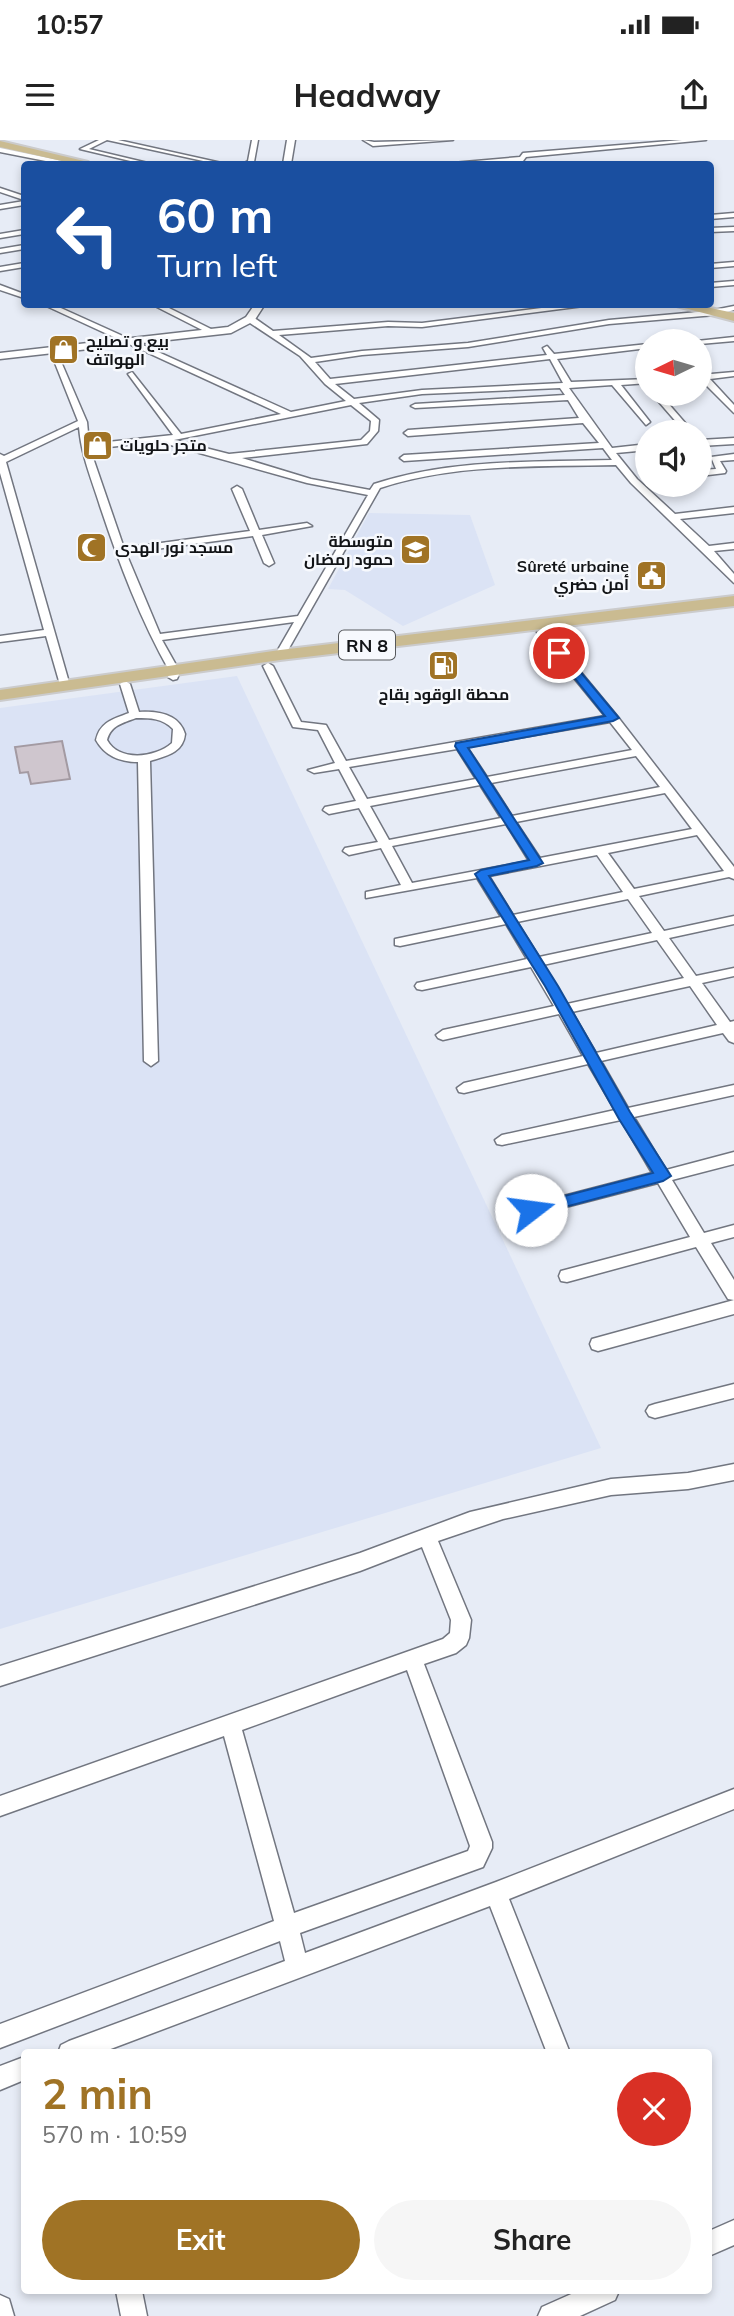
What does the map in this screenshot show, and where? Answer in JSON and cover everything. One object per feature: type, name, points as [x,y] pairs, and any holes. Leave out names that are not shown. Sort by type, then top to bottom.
[{"type":"main road","points":[[0,144],[72,161]]},
{"type":"main road","points":[[694,308],[734,317]]},
{"type":"main road","name":"RN 8","points":[[0,695],[734,601]]},
{"type":"main road","name":"RN 8","points":[[274,660],[541,632],[734,608]]},
{"type":"main road","name":"RN 8","points":[[0,701],[125,684],[174,674]]},
{"type":"street","points":[[35,140],[51,140]]},
{"type":"street","points":[[104,140],[83,149],[136,161]]},
{"type":"street","points":[[110,140],[177,151],[212,161]]},
{"type":"street","points":[[251,161],[255,140]]},
{"type":"street","points":[[288,161],[291,140]]},
{"type":"street","points":[[366,140],[373,144],[450,140]]},
{"type":"street","points":[[491,161],[523,159],[523,155],[703,140]]},
{"type":"street","points":[[0,149],[53,161]]},
{"type":"street","points":[[175,161],[177,151]]},
{"type":"street","points":[[10,158],[21,154]]},
{"type":"street","points":[[0,191],[21,197]]},
{"type":"street","points":[[0,191],[21,197]]},
{"type":"street","points":[[0,207],[21,199]]},
{"type":"street","points":[[0,214],[21,211]]},
{"type":"street","points":[[714,217],[734,215]]},
{"type":"street","points":[[0,229],[21,226]]},
{"type":"street","points":[[714,230],[734,229]]},
{"type":"street","points":[[0,236],[21,232]]},
{"type":"street","points":[[0,251],[21,248]]},
{"type":"street","points":[[714,266],[734,264]]},
{"type":"street","points":[[0,269],[21,266]]},
{"type":"street","points":[[714,285],[734,283]]},
{"type":"street","points":[[3,288],[21,286]]},
{"type":"street","points":[[3,288],[21,295]]},
{"type":"street","points":[[54,308],[290,415]]},
{"type":"street","points":[[163,308],[213,332]]},
{"type":"street","points":[[0,356],[231,330],[250,319],[257,308]]},
{"type":"street","points":[[309,361],[362,353],[468,345],[582,308]]},
{"type":"street","points":[[273,333],[388,324],[609,323],[734,308]]},
{"type":"street","points":[[226,457],[364,442],[374,431],[374,420],[328,382],[309,361],[250,319]]},
{"type":"street","points":[[527,324],[551,356],[570,397],[585,420],[635,481]]},
{"type":"street","points":[[712,341],[734,339]]},
{"type":"street","points":[[328,382],[635,347]]},
{"type":"street","points":[[52,350],[83,422],[85,447],[120,551],[174,674]]},
{"type":"street","points":[[132,374],[179,437]]},
{"type":"street","points":[[712,376],[733,375]]},
{"type":"street","points":[[85,447],[179,437],[354,403],[367,398],[422,392],[635,382]]},
{"type":"street","points":[[615,383],[644,420]]},
{"type":"street","points":[[712,387],[734,410]]},
{"type":"street","points":[[415,406],[570,397]]},
{"type":"street","points":[[666,406],[679,420]]},
{"type":"street","points":[[408,433],[585,420]]},
{"type":"street","points":[[65,686],[1,459],[83,422]]},
{"type":"street","points":[[160,440],[213,450],[226,457],[310,481],[374,493]]},
{"type":"street","points":[[712,442],[734,441]]},
{"type":"street","points":[[404,458],[635,447]]},
{"type":"street","points":[[712,472],[722,471],[714,459],[734,457]]},
{"type":"street","points":[[408,887],[322,727],[297,725],[274,660],[302,618],[377,486],[393,480],[467,468],[619,462]]},
{"type":"street","points":[[237,489],[269,563]]},
{"type":"street","points":[[653,497],[707,549],[734,580]]},
{"type":"street","points":[[675,517],[734,510]]},
{"type":"street","points":[[120,551],[307,526]]},
{"type":"street","points":[[707,549],[734,545]]},
{"type":"street","points":[[156,638],[302,618]]},
{"type":"street","points":[[0,639],[51,632]]},
{"type":"street","points":[[400,942],[733,874],[613,718],[541,632]]},
{"type":"street","points":[[125,684],[135,715]]},
{"type":"street","points":[[135,715],[163,717],[180,728],[178,744],[170,751],[144,759],[110,753],[103,747],[101,739],[104,730],[111,724],[135,715]]},
{"type":"street","points":[[314,770],[613,718]]},
{"type":"street","points":[[460,746],[537,863]]},
{"type":"street","points":[[329,810],[639,752]]},
{"type":"street","points":[[144,759],[151,1061]]},
{"type":"street","points":[[349,851],[669,789]]},
{"type":"street","points":[[371,895],[701,831]]},
{"type":"street","points":[[464,1088],[732,1031],[600,851]]},
{"type":"street","points":[[481,874],[538,964],[624,1115],[734,1294]]},
{"type":"street","points":[[422,986],[538,964],[734,920]]},
{"type":"street","points":[[443,1035],[734,972]]},
{"type":"street","points":[[502,1140],[734,1090]]},
{"type":"street","points":[[531,1210],[734,1158]]},
{"type":"street","points":[[567,1276],[734,1231]]},
{"type":"street","points":[[598,1344],[734,1307]]},
{"type":"street","points":[[656,1411],[734,1391]]},
{"type":"street","points":[[0,1676],[360,1562],[470,1520],[588,1491],[688,1481],[734,1472]]},
{"type":"street","points":[[0,1806],[449,1646],[458,1638],[462,1626],[428,1537]]},
{"type":"street","points":[[0,2036],[287,1927],[469,1863],[479,1854],[479,1835],[412,1658]]},
{"type":"street","points":[[230,1723],[298,1967]]},
{"type":"street","points":[[82,2049],[496,1894],[734,1799]]},
{"type":"street","points":[[496,1894],[557,2049]]},
{"type":"street","points":[[0,2078],[21,2070]]},
{"type":"street","points":[[712,2243],[734,2232]]},
{"type":"street","points":[[130,2294],[134,2316]]},
{"type":"street","points":[[551,2316],[599,2294]]},
{"type":"street","points":[[0,2308],[1,2316]]},
{"type":"shaded area","name":"متوسطة حمود رمضان","points":[[369,513],[470,515],[495,585],[403,626],[345,590],[328,589]]},
{"type":"shaded area","points":[[237,676],[601,1448],[0,1629],[0,708]]},
{"type":"building","points":[[62,741],[70,779],[31,784],[28,772],[20,773],[15,747]]},
{"type":"place","name":"بيع و تصليح الهواتف","points":[[63,350]]},
{"type":"place","name":"متجر حلويات","points":[[97,445]]},
{"type":"place","name":"مسجد نور الهدى","points":[[92,547]]},
{"type":"place","name":"متوسطة حمود رمضان","points":[[416,550]]},
{"type":"place","name":"Sûreté urbaine أمن حضري","points":[[652,575]]},
{"type":"place","name":"محطة الوقود بقاح","points":[[444,665]]},
{"type":"route","points":[[531,1210],[663,1176],[624,1115],[552,986],[481,874],[537,863],[460,746],[613,718],[559,653]]}]
